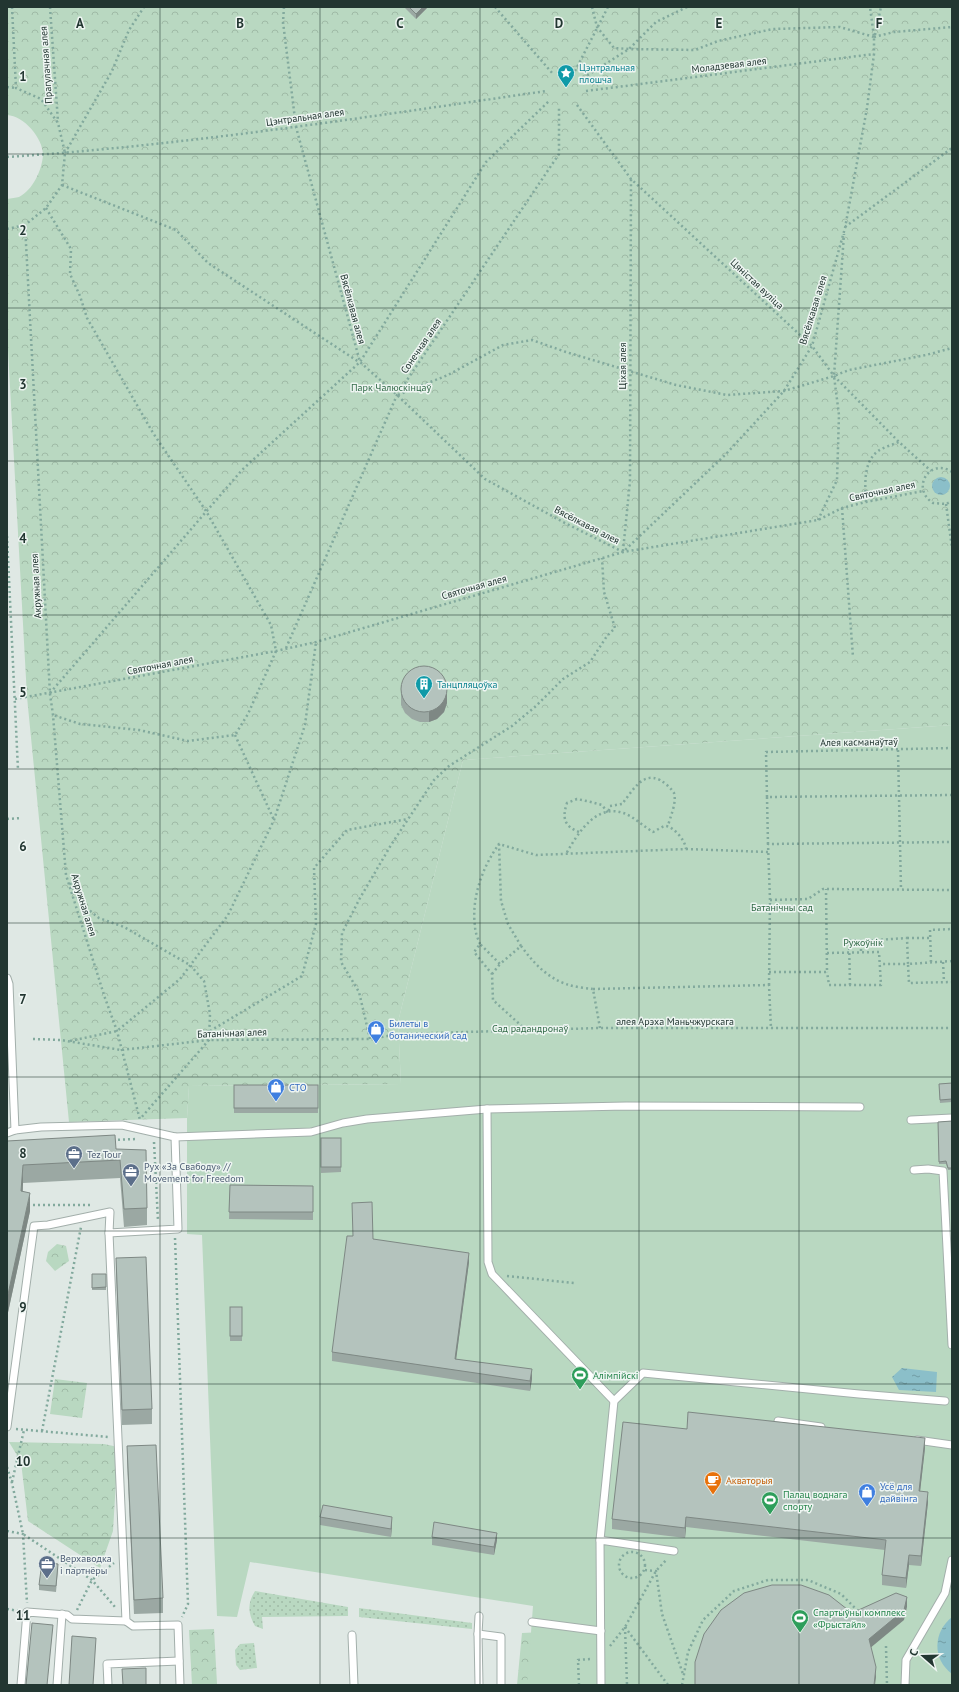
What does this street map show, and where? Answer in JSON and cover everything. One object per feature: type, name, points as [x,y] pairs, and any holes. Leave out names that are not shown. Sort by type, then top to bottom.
[{"type":"lane","points":[[7,978],[9,984],[15,1130]]},
{"type":"lane","points":[[7,1133],[15,1130],[41,1128],[122,1125],[175,1137],[311,1132],[342,1123],[367,1119],[487,1108],[626,1106],[860,1107]]},
{"type":"lane","points":[[487,1108],[488,1262],[492,1274],[614,1401]]},
{"type":"lane","points":[[912,1120],[952,1118]]},
{"type":"lane","points":[[7,1128],[15,1130]]},
{"type":"lane","points":[[109,1233],[178,1229],[175,1137]]},
{"type":"lane","points":[[914,1170],[928,1169],[943,1171],[952,1345]]},
{"type":"lane","points":[[10,1428],[34,1226],[110,1212],[109,1233],[117,1438],[126,1621]]},
{"type":"lane","points":[[601,1685],[600,1540],[614,1401],[643,1373],[945,1401]]},
{"type":"lane","points":[[778,1421],[826,1428]]},
{"type":"lane","points":[[912,1440],[952,1445]]},
{"type":"lane","points":[[600,1540],[674,1551]]},
{"type":"lane","points":[[905,1685],[906,1660],[944,1593],[952,1560]]},
{"type":"lane","points":[[21,1685],[27,1612],[62,1614],[68,1615],[72,1619],[126,1621],[134,1626],[178,1625],[180,1685]]},
{"type":"lane","points":[[57,1685],[62,1614]]},
{"type":"lane","points":[[479,1616],[479,1685]]},
{"type":"lane","points":[[532,1622],[601,1631]]},
{"type":"lane","points":[[478,1634],[501,1637],[501,1685]]},
{"type":"lane","points":[[352,1635],[354,1685]]},
{"type":"lane","points":[[108,1685],[107,1664],[179,1661]]},
{"type":"path","points":[[12,7],[16,88]]},
{"type":"path","name":"Прагулачная алея","points":[[50,7],[58,123]]},
{"type":"path","points":[[65,153],[112,71],[129,30],[144,7]]},
{"type":"path","name":"Вясёлкавая алея","points":[[284,7],[283,22],[296,127],[360,362],[398,395],[485,479],[563,522],[623,552],[662,517],[726,454],[784,391],[812,346],[844,228],[867,108],[874,54],[874,37],[870,7]]},
{"type":"path","points":[[495,7],[553,74]]},
{"type":"path","points":[[592,7],[597,27],[614,48],[629,49],[695,50],[718,41],[773,29],[840,27],[874,37],[894,32],[952,27]]},
{"type":"path","points":[[575,71],[608,7]]},
{"type":"path","points":[[583,78],[629,49],[656,22],[687,7]]},
{"type":"path","points":[[874,37],[881,7]]},
{"type":"path","name":"Моладзевая алея","points":[[586,91],[874,54]]},
{"type":"path","points":[[7,87],[16,88],[41,99],[58,123],[65,153],[62,185],[46,208],[25,225],[7,229]]},
{"type":"path","name":"Цэнтральная алея","points":[[7,157],[65,153],[296,127],[546,91]]},
{"type":"path","points":[[50,694],[242,470],[360,362],[486,162],[549,101]]},
{"type":"path","name":"Цяністая вуліца","points":[[577,105],[631,179],[812,346],[834,376],[899,442],[931,471]]},
{"type":"path","name":"Сонечная алея","points":[[286,649],[398,395],[559,154],[559,108]]},
{"type":"path","points":[[818,520],[837,480],[839,415],[834,376],[844,228],[952,148]]},
{"type":"path","name":"Ціхая алея","points":[[623,552],[630,481],[631,179]]},
{"type":"path","points":[[62,185],[176,230],[208,263],[360,362]]},
{"type":"path","points":[[46,208],[71,250],[70,274],[80,296],[87,318],[152,433],[206,511],[271,625],[276,651],[248,714],[235,735]]},
{"type":"path","name":"Акружная алея","points":[[25,225],[50,694],[66,875],[117,1031],[140,1120],[209,1040]]},
{"type":"path","points":[[398,395],[448,374],[503,345],[532,340],[566,352],[676,385],[727,394],[784,391],[849,370],[926,355],[952,348]]},
{"type":"path","points":[[866,502],[865,484],[867,466],[878,451],[899,442]]},
{"type":"path","points":[[952,472],[942,468],[931,471],[924,478],[923,491],[928,500],[933,503],[946,504],[952,501]]},
{"type":"path","name":"Святочная алея","points":[[15,699],[50,694],[286,649],[316,642],[623,552],[818,520],[842,508],[923,491]]},
{"type":"path","points":[[946,504],[952,548]]},
{"type":"path","points":[[842,508],[853,657]]},
{"type":"path","points":[[7,536],[18,770]]},
{"type":"path","points":[[370,1038],[359,992],[341,962],[342,933],[360,898],[408,818],[434,780],[449,766],[512,726],[536,706],[563,679],[590,662],[607,636],[615,628],[604,592],[602,558]]},
{"type":"path","points":[[33,1039],[67,1041],[117,1031],[180,979],[228,915],[274,820],[305,725],[316,642]]},
{"type":"path","points":[[53,715],[80,724],[139,730],[188,741],[235,735]]},
{"type":"path","points":[[235,735],[274,820]]},
{"type":"path","name":"Алея касманаўтаў","points":[[767,797],[766,752],[952,748]]},
{"type":"path","points":[[898,750],[901,890]]},
{"type":"path","points":[[608,813],[610,806],[622,804],[633,789],[645,779],[656,778],[666,783],[674,794],[674,806],[668,826]]},
{"type":"path","points":[[771,1029],[769,986],[770,900],[767,797],[952,795]]},
{"type":"path","points":[[579,832],[570,829],[565,822],[564,811],[567,803],[577,799],[591,802],[602,805],[608,813]]},
{"type":"path","points":[[566,854],[579,832],[595,816],[614,811],[629,816],[653,832],[664,826],[668,826],[679,835],[686,845],[686,849]]},
{"type":"path","points":[[7,819],[21,818]]},
{"type":"path","points":[[209,1032],[302,976],[316,924],[314,868],[347,830],[408,818]]},
{"type":"path","points":[[768,844],[952,842]]},
{"type":"path","points":[[499,844],[536,855],[686,849],[768,852]]},
{"type":"path","points":[[499,844],[489,858],[481,879],[475,905],[474,927],[480,944],[500,964]]},
{"type":"path","points":[[499,844],[502,901],[508,924],[521,946],[536,965],[566,984],[593,989],[769,986]]},
{"type":"path","points":[[66,875],[80,903],[99,918],[124,928],[190,966],[204,980],[210,1014],[209,1040]]},
{"type":"path","points":[[770,900],[808,900],[823,889],[952,890]]},
{"type":"path","points":[[826,889],[826,953],[829,985],[881,985],[879,952],[826,953]]},
{"type":"path","points":[[931,962],[930,930],[952,929]]},
{"type":"path","points":[[907,938],[909,984],[952,982]]},
{"type":"path","points":[[850,985],[849,940],[861,941],[930,938]]},
{"type":"path","points":[[861,941],[861,952]]},
{"type":"path","points":[[480,944],[474,952],[492,974],[493,1000],[526,1030]]},
{"type":"path","points":[[492,974],[500,964],[521,946]]},
{"type":"path","points":[[880,964],[952,961]]},
{"type":"path","points":[[943,962],[944,982]]},
{"type":"path","points":[[769,972],[827,972]]},
{"type":"path","points":[[593,989],[600,1028]]},
{"type":"path","name":"алея Арэха Маньчжурскага","points":[[399,1034],[600,1028],[952,1028]]},
{"type":"path","name":"Батанічная алея","points":[[67,1041],[121,1050],[209,1040],[370,1038],[399,1034]]},
{"type":"path","points":[[154,1138],[159,1226]]},
{"type":"path","points":[[109,1141],[139,1139]]},
{"type":"path","points":[[22,1205],[99,1205]]},
{"type":"path","points":[[42,1431],[82,1218]]},
{"type":"path","points":[[175,1229],[188,1604],[178,1625]]},
{"type":"path","points":[[492,1274],[574,1283]]},
{"type":"path","points":[[10,1428],[117,1438]]},
{"type":"path","points":[[12,1483],[24,1430]]},
{"type":"path","points":[[7,1467],[23,1534],[27,1612],[7,1609]]},
{"type":"path","points":[[7,1531],[23,1534],[92,1580],[126,1621]]},
{"type":"path","points":[[579,1685],[578,1660],[601,1658],[625,1627],[656,1572],[674,1551]]},
{"type":"path","points":[[628,1552],[636,1552],[642,1556],[645,1562],[645,1570],[640,1576],[632,1578],[625,1576],[620,1570],[619,1563],[622,1556],[628,1552]]},
{"type":"path","points":[[72,1619],[92,1580],[122,1556]]},
{"type":"path","points":[[645,1570],[656,1572]]},
{"type":"path","points":[[656,1572],[662,1614],[684,1676]]},
{"type":"path","points":[[682,1685],[688,1652],[703,1620],[734,1591],[768,1580],[808,1580],[841,1594],[859,1613]]},
{"type":"path","points":[[625,1627],[626,1685]]},
{"type":"path","points":[[625,1627],[668,1685]]},
{"type":"path","points":[[886,1646],[887,1685]]},
{"type":"green space","name":"Парк Чалюскінцаў","points":[[7,7],[952,7],[952,725],[463,760],[398,1022],[401,1084],[189,1086],[187,1118],[69,1122],[27,697],[7,332],[7,199],[19,197],[29,190],[39,173],[43,155],[40,142],[31,129],[20,119],[7,115]]},
{"type":"green space","name":"Алімпійскі","points":[[952,725],[952,1685],[527,1685],[533,1606],[250,1562],[237,1617],[217,1616],[202,1235],[187,1234],[187,1118],[189,1086],[401,1084],[398,1022],[463,760]]},
{"type":"green space","points":[[57,1244],[66,1246],[69,1261],[55,1271],[46,1261],[48,1252]]},
{"type":"green space","points":[[55,1379],[87,1383],[82,1418],[50,1414]]},
{"type":"green space","points":[[9,1442],[104,1444],[118,1447],[113,1531],[100,1568],[28,1521],[21,1462]]},
{"type":"green space","points":[[255,1591],[348,1607],[348,1616],[262,1617],[263,1629],[255,1626],[250,1613],[249,1608]]},
{"type":"green space","points":[[359,1608],[472,1623],[472,1629],[359,1617]]},
{"type":"green space","points":[[214,1629],[217,1684],[192,1685],[189,1630]]},
{"type":"green space","points":[[543,1632],[593,1685],[517,1685],[522,1633]]},
{"type":"green space","points":[[254,1643],[257,1668],[240,1670],[236,1665],[235,1650],[240,1644]]},
{"type":"water","points":[[941,477],[947,480],[950,486],[947,492],[941,495],[935,492],[932,486],[935,480]]},
{"type":"water","points":[[902,1368],[937,1372],[936,1392],[899,1390],[892,1377]]},
{"type":"water","points":[[952,1617],[952,1674],[945,1668],[941,1661],[937,1646],[941,1630]]},
{"type":"building","points":[[409,7],[423,7],[416,14]]},
{"type":"building","name":"Танцпляцоўка","points":[[420,666],[428,666],[437,670],[443,676],[447,689],[443,702],[437,708],[428,712],[420,712],[411,708],[405,702],[401,693],[401,685],[405,676],[411,670]]},
{"type":"building","points":[[952,1083],[952,1099],[940,1100],[939,1084]]},
{"type":"building","name":"СТО","points":[[234,1085],[318,1085],[318,1108],[234,1108]]},
{"type":"building","points":[[952,1121],[952,1168],[948,1168],[946,1161],[939,1162],[938,1122]]},
{"type":"building","points":[[115,1135],[116,1149],[146,1150],[147,1208],[124,1209],[120,1160],[23,1165],[21,1191],[30,1193],[7,1299],[7,1141]]},
{"type":"building","points":[[321,1138],[341,1138],[341,1167],[321,1167]]},
{"type":"building","points":[[230,1185],[313,1186],[313,1212],[229,1212]]},
{"type":"building","points":[[372,1202],[373,1239],[469,1253],[455,1359],[532,1369],[530,1381],[332,1352],[347,1236],[353,1236],[352,1203]]},
{"type":"building","points":[[146,1257],[152,1409],[122,1410],[116,1258]]},
{"type":"building","points":[[92,1274],[106,1274],[106,1287],[92,1288]]},
{"type":"building","points":[[230,1307],[242,1307],[242,1336],[230,1336]]},
{"type":"building","name":"Палац воднага спорту","points":[[688,1412],[925,1438],[919,1491],[928,1492],[921,1556],[909,1555],[906,1578],[882,1575],[886,1540],[686,1517],[685,1528],[612,1519],[623,1422],[687,1429]]},
{"type":"building","points":[[156,1445],[163,1598],[134,1600],[127,1446]]},
{"type":"building","points":[[323,1505],[392,1517],[391,1529],[320,1517]]},
{"type":"building","points":[[434,1522],[497,1533],[494,1547],[432,1537]]},
{"type":"building","points":[[42,1562],[58,1564],[56,1586],[39,1585]]},
{"type":"building","name":"Спартыўны комплекс «Фрыстайл»","points":[[772,1585],[801,1585],[829,1595],[852,1613],[896,1593],[907,1597],[904,1610],[869,1639],[876,1667],[874,1685],[695,1685],[695,1662],[704,1634],[721,1610],[744,1593]]},
{"type":"building","points":[[32,1623],[53,1625],[47,1685],[26,1685]]},
{"type":"building","points":[[72,1636],[96,1638],[93,1685],[69,1685]]},
{"type":"building","points":[[146,1668],[146,1685],[123,1685],[122,1669]]},
{"type":"place","name":"Цэнтральная плошча","points":[[566,88]]},
{"type":"place","name":"Танцпляцоўка","points":[[424,699]]},
{"type":"place","name":"Билеты в ботанический сад","points":[[376,1044]]},
{"type":"place","name":"СТО","points":[[276,1102]]},
{"type":"place","name":"Tez Tour","points":[[74,1169]]},
{"type":"place","name":"Рух «За Свабоду» // Movement for Freedom","points":[[131,1187]]},
{"type":"place","name":"Алімпійскі","points":[[580,1390]]},
{"type":"place","name":"Акваторыя","points":[[713,1495]]},
{"type":"place","name":"Усё для дайвінга","points":[[867,1507]]},
{"type":"place","name":"Палац воднага спорту","points":[[770,1515]]},
{"type":"place","name":"Верхаводка і партнёры","points":[[47,1579]]},
{"type":"place","name":"Спартыўны комплекс «Фрыстайл»","points":[[800,1633]]},
{"type":"park label","name":"Батанічны сад","points":[[782,907]]},
{"type":"park label","name":"Ружоўнік","points":[[863,942]]},
{"type":"park label","name":"Сад радандронаў","points":[[530,1028]]}]
